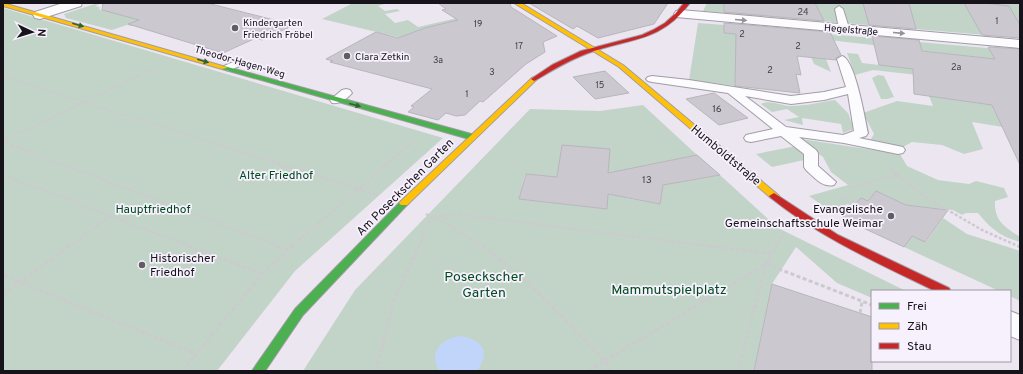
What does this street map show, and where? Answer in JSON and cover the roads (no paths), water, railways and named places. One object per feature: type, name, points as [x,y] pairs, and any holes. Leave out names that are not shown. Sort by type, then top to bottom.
[{"type":"street","points":[[40,15],[76,3]]},
{"type":"street","name":"Humboldtstraße","points":[[517,3],[621,66],[785,205],[830,235],[942,290]]},
{"type":"street","name":"Theodor-Hagen-Weg","points":[[3,4],[336,100],[472,137]]},
{"type":"street","name":"Am Poseckschen Garten","points":[[258,371],[299,312],[403,204],[530,81],[549,68],[595,50],[658,31],[672,23],[684,9]]},
{"type":"street","name":"Hegelstraße","points":[[684,9],[844,28],[1020,44]]},
{"type":"street","points":[[1011,324],[1020,328]]},
{"type":"lane","points":[[839,9],[844,28]]},
{"type":"lane","points":[[842,59],[853,89],[862,133],[844,139]]},
{"type":"lane","points":[[228,68],[240,62]]},
{"type":"lane","points":[[652,79],[689,83],[791,100],[824,96],[853,89]]},
{"type":"lane","points":[[732,91],[811,153],[811,167],[829,182]]},
{"type":"lane","points":[[336,100],[346,93]]},
{"type":"lane","points":[[751,138],[784,131],[844,139],[898,150]]},
{"type":"water","points":[[460,336],[479,343],[484,352],[481,364],[477,371],[440,371],[436,364],[435,358],[438,348],[447,340]]},
{"type":"place","name":"Kindergarten Friedrich Fröbel","points":[[235,28]]},
{"type":"place","name":"Clara Zetkin","points":[[347,56]]},
{"type":"place","name":"Evangelische Gemeinschaftsschule Weimar","points":[[891,216]]},
{"type":"place","name":"Historischer Friedhof","points":[[142,265]]},
{"type":"park label","name":"Alter Friedhof","points":[[276,175]]},
{"type":"park label","name":"Hauptfriedhof","points":[[153,209]]},
{"type":"park label","name":"Poseckscher Garten","points":[[484,284]]},
{"type":"park label","name":"Mammutspielplatz","points":[[669,289]]}]
